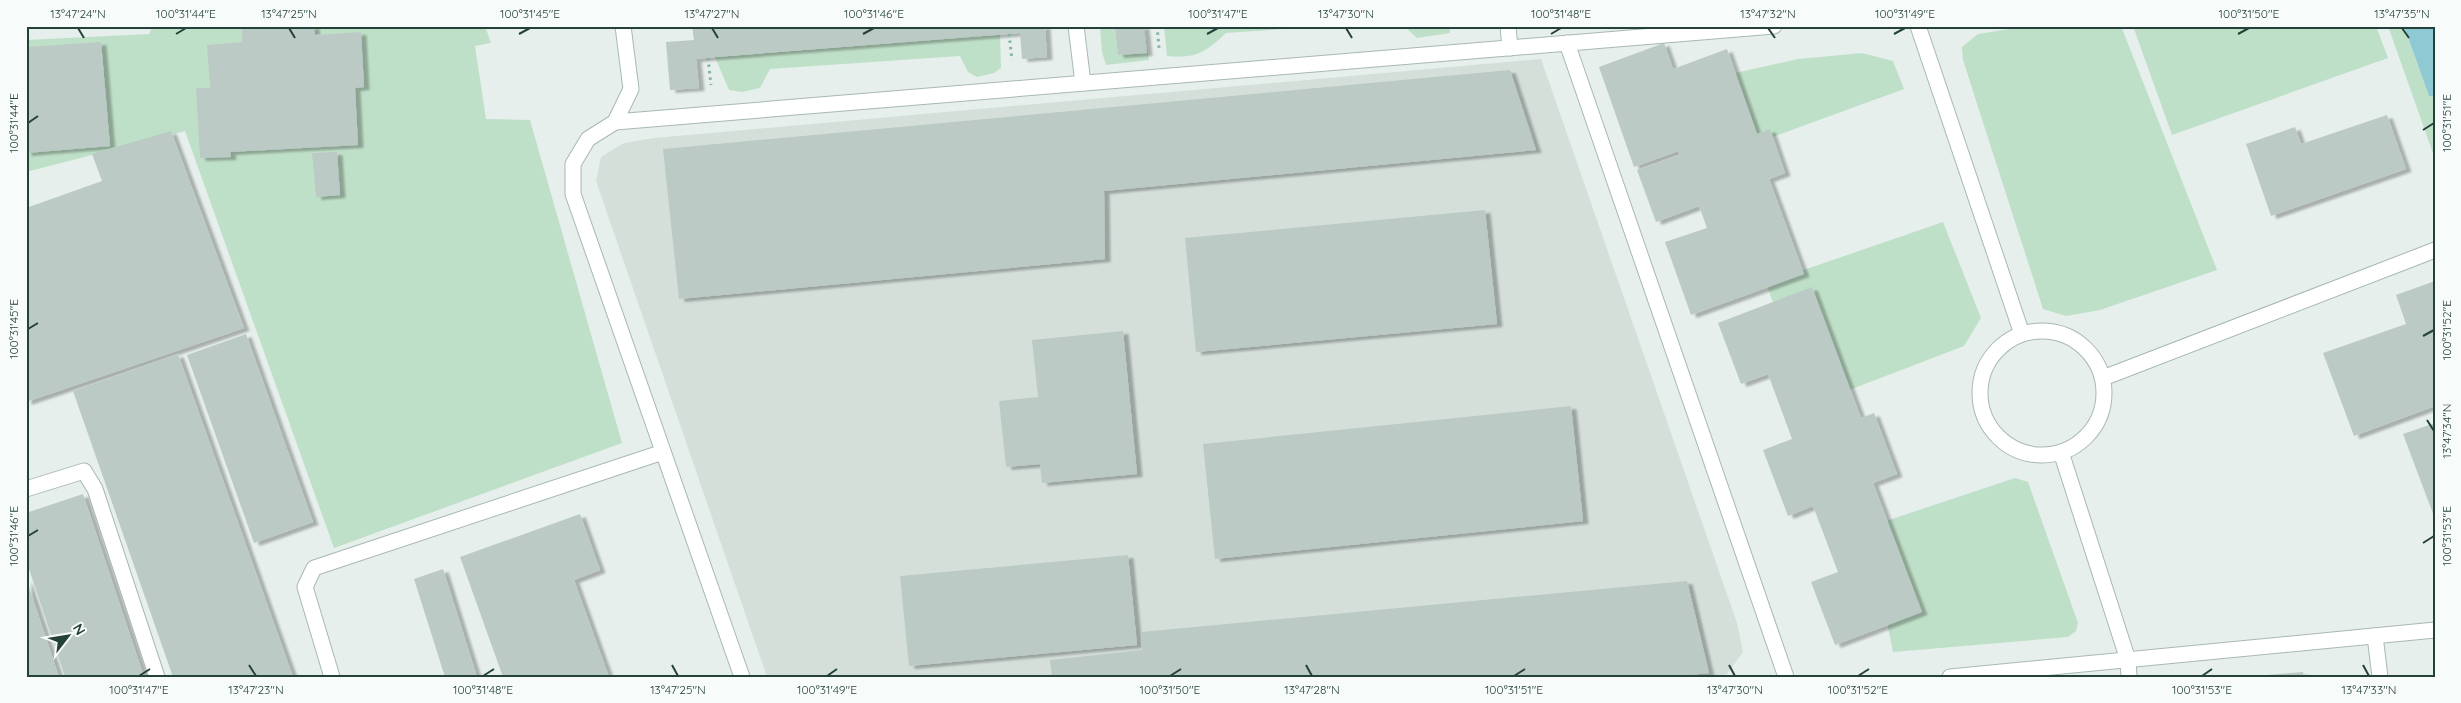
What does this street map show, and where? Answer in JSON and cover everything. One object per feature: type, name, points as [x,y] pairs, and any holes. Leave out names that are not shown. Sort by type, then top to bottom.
[{"type":"lane","points":[[614,122],[631,89],[623,26]]},
{"type":"lane","points":[[1076,26],[1083,83]]},
{"type":"lane","points":[[1508,26],[1510,48]]},
{"type":"lane","points":[[742,677],[573,194],[573,164],[588,139],[614,122],[1510,48],[1645,31],[1774,26]]},
{"type":"lane","points":[[1918,26],[2022,334]]},
{"type":"lane","points":[[1567,42],[1786,677]]},
{"type":"lane","points":[[2102,378],[2434,250]]},
{"type":"lane","points":[[2042,331],[2062,334],[2080,344],[2094,359],[2102,378],[2104,398],[2100,418],[2088,435],[2072,448],[2052,455],[2032,455],[2012,448],[1996,435],[1985,418],[1980,398],[1982,377],[1990,359],[2004,344],[2022,334],[2042,331]]},
{"type":"lane","points":[[332,677],[305,587],[314,568],[664,452]]},
{"type":"lane","points":[[2061,452],[2128,660],[2130,677]]},
{"type":"lane","points":[[26,488],[84,471],[95,489],[157,677]]},
{"type":"lane","points":[[1950,677],[2435,630]]},
{"type":"lane","points":[[2375,636],[2380,677]]},
{"type":"shaded area","points":[[1541,59],[1737,623],[1743,652],[1725,677],[767,677],[596,181],[601,157],[624,143],[654,138]]},
{"type":"green space","points":[[153,26],[485,26],[491,43],[475,46],[486,119],[530,120],[622,443],[334,548],[185,131],[26,172],[26,40],[149,34]]},
{"type":"green space","points":[[1100,26],[1144,26],[1149,60],[1106,65],[1102,52]]},
{"type":"green space","points":[[1164,26],[1330,26],[1226,33],[1200,53],[1177,57],[1167,56]]},
{"type":"green space","points":[[1404,26],[1450,26],[1450,33],[1417,38]]},
{"type":"green space","points":[[2028,26],[2121,26],[2217,270],[2100,310],[2066,316],[2043,309],[1963,60],[1962,47],[1978,34]]},
{"type":"green space","points":[[2133,26],[2376,26],[2388,58],[2172,135]]},
{"type":"green space","points":[[2388,26],[2404,26],[2429,96],[2435,96],[2435,159]]},
{"type":"green space","points":[[1000,34],[1001,68],[994,73],[977,77],[968,72],[960,56],[770,69],[760,88],[742,92],[729,90],[715,57]]},
{"type":"green space","points":[[1862,53],[1893,61],[1904,89],[1756,143],[1735,73],[1798,59]]},
{"type":"green space","points":[[1943,222],[1981,318],[1964,346],[1810,405],[1766,283]]},
{"type":"green space","points":[[2015,478],[2028,482],[2078,623],[2076,631],[2068,637],[1893,652],[1868,527]]},
{"type":"water","points":[[2404,26],[2435,26],[2435,96],[2429,96]]},
{"type":"building","points":[[314,26],[315,35],[361,32],[364,87],[355,88],[358,145],[230,152],[231,157],[200,158],[196,88],[210,88],[207,45],[242,42],[242,28]]},
{"type":"building","points":[[692,26],[1045,26],[1047,57],[1022,59],[1020,33],[715,57],[696,59],[699,88],[670,90],[666,42],[694,40]]},
{"type":"building","points":[[1115,26],[1144,26],[1147,53],[1118,55]]},
{"type":"building","points":[[101,42],[110,146],[26,153],[26,47]]},
{"type":"building","points":[[1664,43],[1673,69],[1727,49],[1757,134],[1770,129],[1785,173],[1769,179],[1804,274],[1691,315],[1665,242],[1707,228],[1699,206],[1656,222],[1637,170],[1680,155],[1678,151],[1634,167],[1599,67]]},
{"type":"building","points":[[1510,70],[1536,150],[1104,191],[1105,259],[679,299],[663,149]]},
{"type":"building","points":[[2387,115],[2406,169],[2271,216],[2246,144],[2295,127],[2301,144]]},
{"type":"building","points":[[171,131],[244,328],[26,402],[26,208],[102,181],[92,154]]},
{"type":"building","points":[[337,152],[340,195],[316,197],[312,153]]},
{"type":"building","points":[[1485,210],[1497,324],[1196,352],[1185,238]]},
{"type":"building","points":[[2435,281],[2435,406],[2354,436],[2323,353],[2406,324],[2396,295]]},
{"type":"building","points":[[1812,287],[1861,418],[1874,413],[1897,474],[1873,483],[1922,612],[1835,645],[1811,582],[1838,572],[1813,506],[1788,516],[1763,450],[1792,439],[1768,374],[1741,384],[1718,323]]},
{"type":"building","points":[[1123,331],[1137,474],[1042,483],[1040,464],[1006,467],[999,401],[1038,397],[1032,340]]},
{"type":"building","points":[[246,334],[313,522],[254,543],[187,355]]},
{"type":"building","points":[[178,354],[293,677],[173,677],[73,391]]},
{"type":"building","points":[[1571,406],[1583,521],[1215,559],[1203,444]]},
{"type":"building","points":[[2435,423],[2435,519],[2403,434]]},
{"type":"building","points":[[83,494],[144,677],[65,677],[26,560],[26,513]]},
{"type":"building","points":[[580,514],[600,570],[574,580],[609,677],[503,677],[460,557]]},
{"type":"building","points":[[1128,555],[1137,645],[909,666],[900,576]]},
{"type":"building","points":[[443,569],[477,677],[445,677],[414,579]]},
{"type":"building","points":[[27,581],[59,677],[26,677]]},
{"type":"building","points":[[1687,581],[1709,673],[1669,677],[1052,677],[1050,660],[1142,650],[1141,632]]},
{"type":"building","points":[[2303,672],[2304,677],[2267,677],[2267,675]]}]
